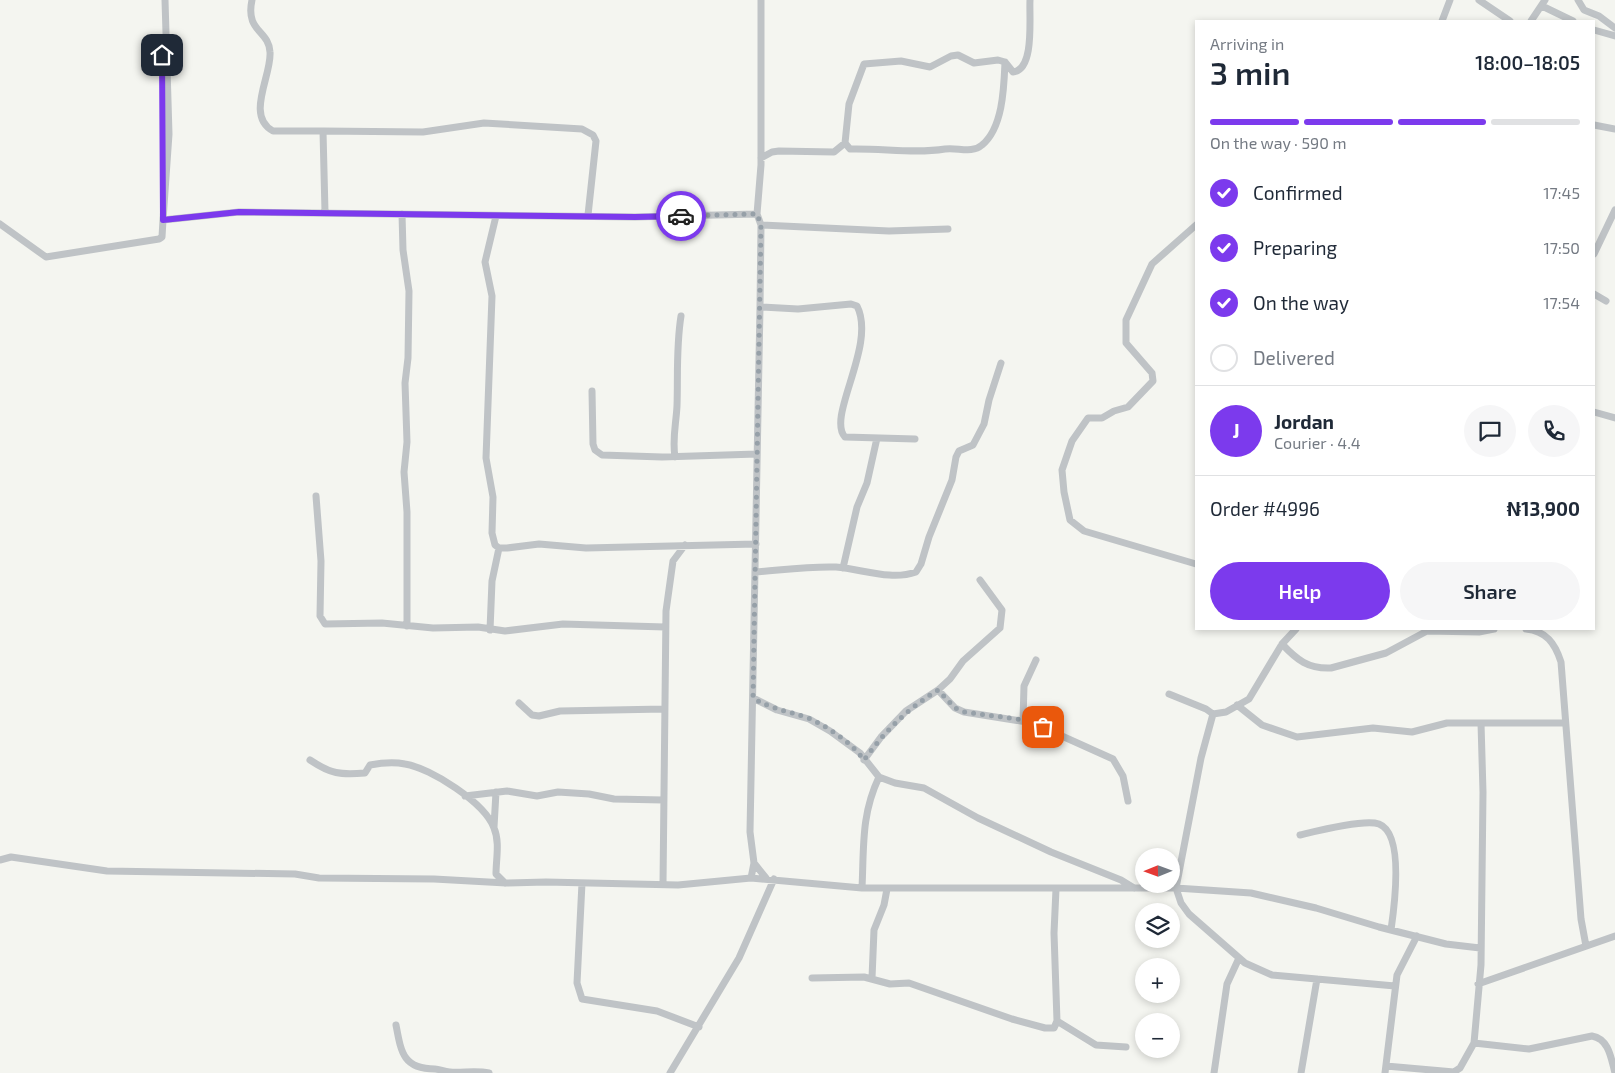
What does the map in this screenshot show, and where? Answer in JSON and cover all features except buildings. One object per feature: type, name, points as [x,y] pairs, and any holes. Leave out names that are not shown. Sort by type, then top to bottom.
[{"type":"street","points":[[161,0],[163,220]]},
{"type":"street","points":[[0,224],[30,244],[41,255],[53,257],[100,247],[159,240],[162,237],[169,134],[166,0]]},
{"type":"street","points":[[252,0],[250,17],[256,29],[268,43],[271,53],[261,107],[264,122],[274,131],[423,132],[484,123],[588,130],[594,135],[596,141],[588,215]]},
{"type":"street","points":[[751,878],[754,863],[750,832],[760,306],[761,225],[757,214],[761,158],[761,0]]},
{"type":"street","points":[[1005,62],[1002,100],[996,122],[987,140],[978,149],[926,151],[850,149],[846,143],[848,104],[864,64],[901,61],[930,67],[958,55],[974,63],[998,60],[1005,62],[1013,72],[1018,72],[1025,65],[1028,57],[1030,0]]},
{"type":"street","points":[[1442,20],[1450,0]]},
{"type":"street","points":[[1479,0],[1509,20]]},
{"type":"street","points":[[1578,0],[1584,10],[1600,16],[1615,28]]},
{"type":"street","points":[[1532,20],[1543,3],[1571,20]]},
{"type":"street","points":[[1595,30],[1615,36]]},
{"type":"street","points":[[1595,125],[1615,129]]},
{"type":"street","points":[[324,130],[325,212]]},
{"type":"street","points":[[761,158],[772,152],[779,151],[834,152],[846,143]]},
{"type":"street","points":[[1595,252],[1615,210]]},
{"type":"street","points":[[163,220],[239,212],[635,217],[757,214]]},
{"type":"street","points":[[402,214],[403,250],[408,291],[407,442],[404,472],[407,512],[408,626]]},
{"type":"street","points":[[496,216],[485,262],[492,296],[486,458],[494,497],[492,533],[495,545],[499,548],[539,544],[586,548],[756,544]]},
{"type":"street","points":[[761,225],[889,231],[948,229]]},
{"type":"street","points":[[1195,226],[1152,264],[1126,320],[1126,343],[1152,373],[1153,381],[1128,407],[1114,411],[1102,418],[1088,418],[1072,441],[1062,470],[1064,492],[1070,520],[1084,531],[1195,564]]},
{"type":"street","points":[[1595,295],[1606,301]]},
{"type":"street","points":[[760,306],[798,309],[851,304],[857,306],[861,314],[863,328],[861,350],[839,424],[840,432],[845,437],[914,439]]},
{"type":"street","points":[[675,457],[672,442],[677,407],[677,340],[681,316]]},
{"type":"street","points":[[755,572],[823,567],[895,576],[916,572],[921,564],[929,537],[952,480],[956,457],[959,451],[973,445],[984,424],[989,400],[1001,363]]},
{"type":"street","points":[[592,391],[593,444],[598,453],[606,456],[675,457],[757,454]]},
{"type":"street","points":[[1595,412],[1615,418]]},
{"type":"street","points":[[843,568],[857,507],[867,483],[877,438]]},
{"type":"street","points":[[316,496],[321,561],[322,621],[330,625],[366,622],[408,626],[478,627],[504,631],[563,624],[665,627]]},
{"type":"street","points":[[664,545],[673,561]]},
{"type":"street","points":[[663,884],[665,627],[673,561],[685,545]]},
{"type":"street","points":[[490,630],[492,581],[499,548]]},
{"type":"street","points":[[864,760],[881,737],[906,711],[938,690],[950,679],[963,661],[1000,628],[1002,610],[980,580]]},
{"type":"street","points":[[1169,694],[1206,709],[1213,714],[1226,712],[1249,699],[1282,644],[1295,630]]},
{"type":"street","points":[[1282,644],[1299,662],[1309,666],[1331,668],[1386,653],[1427,632],[1479,632],[1489,630]]},
{"type":"street","points":[[1530,630],[1545,634],[1556,647],[1560,662],[1581,919],[1586,946]]},
{"type":"street","points":[[1024,720],[1024,686],[1036,660]]},
{"type":"street","points":[[938,690],[955,708],[964,712],[1024,720],[1053,730],[1113,759],[1119,766],[1123,776],[1128,801]]},
{"type":"street","points":[[753,698],[777,710],[809,719],[849,744],[879,777],[895,783],[924,788],[986,821],[1121,880],[1134,889]]},
{"type":"street","points":[[520,702],[532,714],[539,716],[560,711],[664,709]]},
{"type":"street","points":[[1237,705],[1262,725],[1297,737],[1373,728],[1412,732],[1439,724],[1566,723]]},
{"type":"street","points":[[1180,867],[1201,758],[1213,714]]},
{"type":"street","points":[[1417,936],[1397,975],[1385,1070],[1454,1072],[1460,1068],[1474,1043],[1480,948],[1483,792],[1481,723]]},
{"type":"street","points":[[310,760],[326,771],[336,774],[365,773],[370,765],[407,764],[437,777],[465,796],[478,806],[494,827]]},
{"type":"street","points":[[862,888],[865,815],[869,798],[879,777]]},
{"type":"street","points":[[465,796],[517,791],[537,796],[558,792],[577,792],[614,800],[663,800]]},
{"type":"street","points":[[496,792],[494,827],[497,845],[496,874],[506,884]]},
{"type":"street","points":[[1300,835],[1370,823],[1379,824],[1385,828],[1394,850],[1396,864],[1396,884],[1391,930]]},
{"type":"street","points":[[0,860],[11,857],[107,871],[295,874],[319,878],[434,879],[506,884],[678,885],[770,878],[887,889],[1134,889]]},
{"type":"street","points":[[754,863],[770,878]]},
{"type":"street","points":[[670,1073],[739,958],[770,878]]},
{"type":"street","points":[[582,883],[577,983],[582,999],[657,1011],[699,1027]]},
{"type":"street","points":[[1180,888],[1251,893],[1316,908],[1446,944],[1480,948]]},
{"type":"street","points":[[872,978],[874,930],[884,905],[887,889]]},
{"type":"street","points":[[812,978],[872,978],[890,984],[914,984],[1012,1019],[1045,1028],[1054,1028],[1057,1021],[1054,933],[1056,889]]},
{"type":"street","points":[[1178,893],[1181,904],[1189,914],[1239,958],[1257,970],[1272,975],[1395,986]]},
{"type":"street","points":[[1478,984],[1615,936]]},
{"type":"street","points":[[1214,1073],[1227,984],[1239,958]]},
{"type":"street","points":[[1301,1073],[1317,979]]},
{"type":"street","points":[[1057,1021],[1096,1045],[1126,1047]]},
{"type":"street","points":[[396,1025],[403,1055],[416,1067],[427,1070],[438,1069],[447,1072],[489,1073]]},
{"type":"street","points":[[1474,1043],[1529,1049],[1582,1037],[1598,1037],[1604,1041],[1609,1050],[1615,1073]]},
{"type":"way so far","points":[[681,216],[757,214],[761,225],[753,698],[777,710],[809,719],[849,744],[864,760],[881,737],[906,711],[938,690],[955,708],[964,712],[1024,720],[1043,727]]},
{"type":"route","points":[[162,55],[164,110],[163,220],[239,212],[478,216],[681,216]]}]
